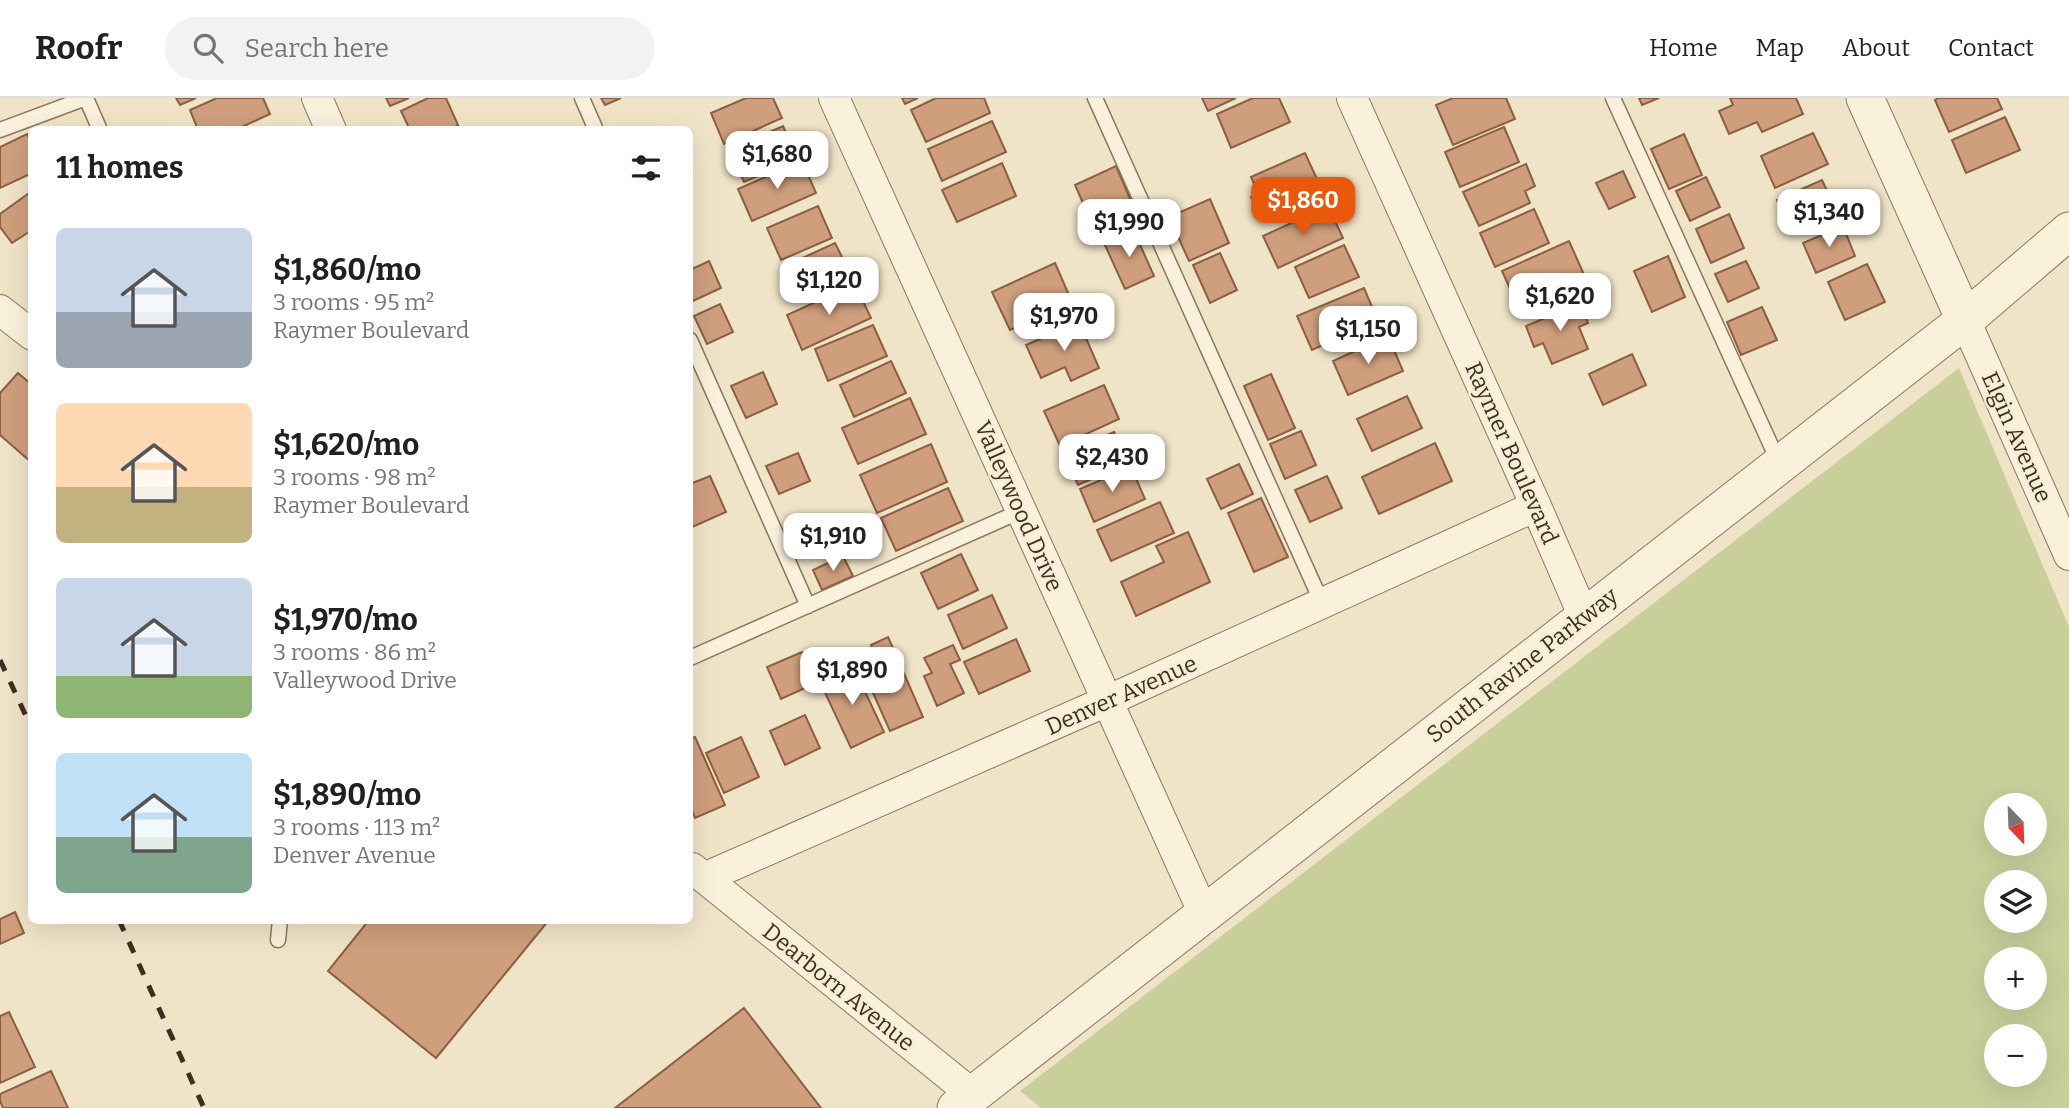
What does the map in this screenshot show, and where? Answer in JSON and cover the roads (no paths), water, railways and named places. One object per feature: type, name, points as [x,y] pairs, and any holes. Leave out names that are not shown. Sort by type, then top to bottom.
[{"type":"street","points":[[317,98],[329,126]]},
{"type":"street","name":"Valleywood Drive","points":[[834,98],[1204,914]]},
{"type":"street","name":"Raymer Boulevard","points":[[1352,98],[1584,617]]},
{"type":"street","points":[[1865,98],[1965,320]]},
{"type":"street","name":"South Ravine Parkway","points":[[972,1103],[1204,914],[1965,320],[2069,231]]},
{"type":"street","points":[[0,310],[28,332]]},
{"type":"street","name":"Elgin Avenue","points":[[1965,320],[2069,555]]},
{"type":"street","name":"Denver Avenue","points":[[697,872],[1107,701],[1536,506]]},
{"type":"street","name":"Dearborn Avenue","points":[[697,872],[972,1103]]},
{"type":"lane","points":[[0,130],[86,98],[98,126]]},
{"type":"lane","points":[[582,98],[594,126]]},
{"type":"lane","points":[[1095,98],[1322,603]]},
{"type":"lane","points":[[1613,98],[1779,464]]},
{"type":"lane","points":[[693,347],[808,606]]},
{"type":"lane","points":[[693,658],[1021,511]]},
{"type":"lane","points":[[278,940],[280,924]]},
{"type":"railway","points":[[0,660],[28,720]]},
{"type":"railway","points":[[121,924],[204,1108]]}]
